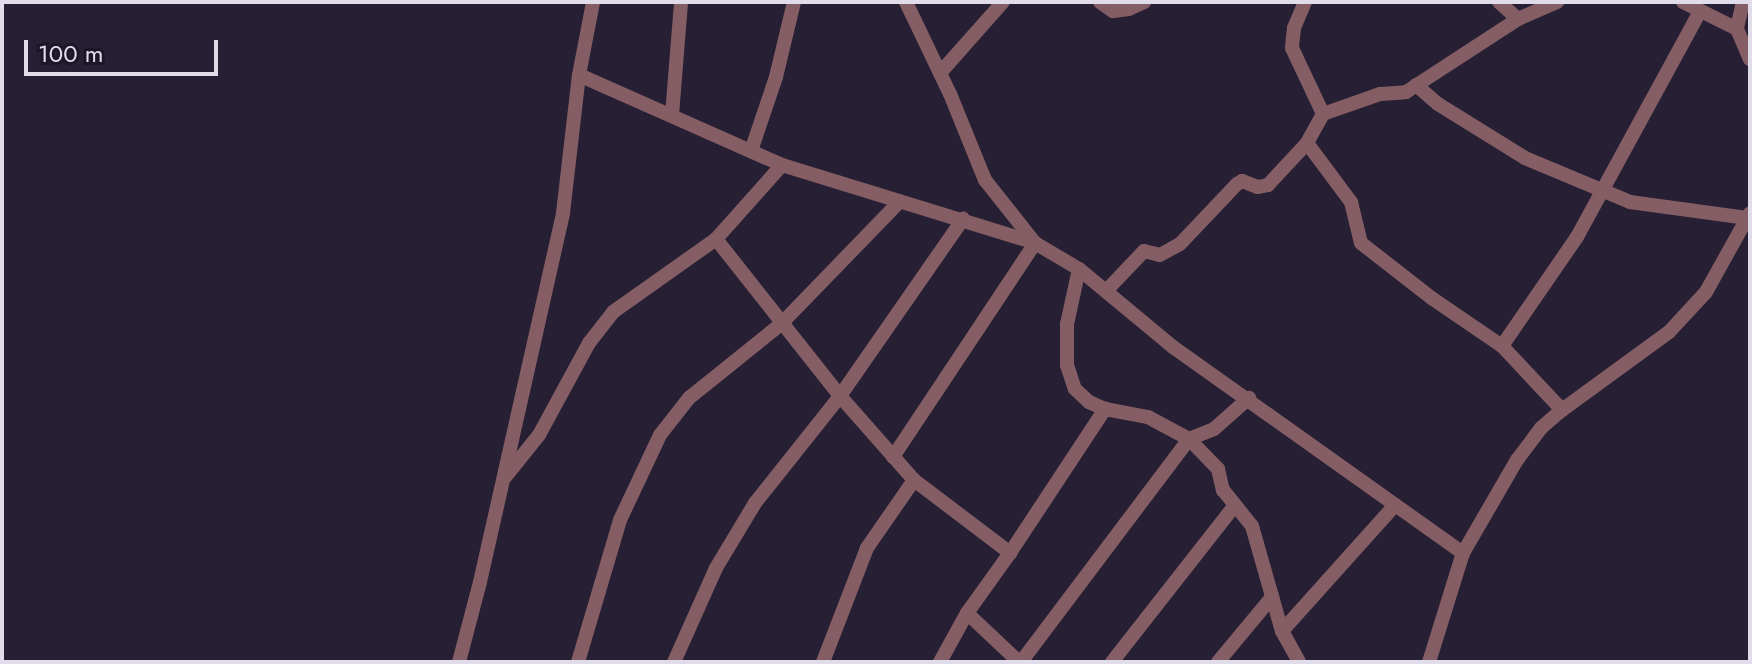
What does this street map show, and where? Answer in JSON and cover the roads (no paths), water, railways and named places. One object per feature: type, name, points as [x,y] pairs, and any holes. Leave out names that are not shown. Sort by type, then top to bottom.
[{"type":"street","points":[[459,662],[563,213],[579,75],[593,2]]},
{"type":"street","points":[[672,115],[681,2]]},
{"type":"street","points":[[751,151],[776,77],[794,2]]},
{"type":"street","points":[[906,2],[985,180],[1035,243]]},
{"type":"street","points":[[940,73],[1003,2]]},
{"type":"street","points":[[1100,2],[1113,11],[1129,9],[1144,2]]},
{"type":"street","points":[[1305,2],[1294,28],[1292,48],[1323,114]]},
{"type":"street","points":[[1499,2],[1518,19]]},
{"type":"street","points":[[1106,291],[1144,251],[1160,255],[1180,244],[1237,184],[1242,181],[1258,187],[1268,185],[1307,143],[1323,114],[1380,94],[1406,92],[1518,19],[1557,2]]},
{"type":"street","points":[[1683,2],[1737,29]]},
{"type":"street","points":[[1743,2],[1737,29],[1750,59]]},
{"type":"street","points":[[1502,346],[1562,260],[1700,11]]},
{"type":"street","points":[[579,75],[782,165],[1035,243],[1079,269],[1173,347],[1249,398],[1463,553]]},
{"type":"street","points":[[1416,85],[1438,104],[1525,158],[1630,202],[1749,216],[1706,292],[1669,332],[1562,410],[1541,428],[1517,460],[1463,553],[1429,662]]},
{"type":"street","points":[[1307,143],[1351,202],[1355,231],[1361,243],[1433,299],[1502,346],[1562,410]]},
{"type":"street","points":[[502,481],[539,435],[589,343],[613,312],[716,239],[782,165]]},
{"type":"street","points":[[578,662],[620,520],[660,435],[689,398],[781,324],[900,201]]},
{"type":"street","points":[[674,662],[716,568],[755,503],[840,396],[963,219]]},
{"type":"street","points":[[716,239],[840,396],[914,480],[1010,553]]},
{"type":"street","points":[[893,457],[1035,243]]},
{"type":"street","points":[[1079,269],[1067,324],[1067,365],[1075,389],[1089,402],[1105,409],[1148,417],[1189,439],[1218,469],[1223,490],[1252,526],[1282,631],[1299,662]]},
{"type":"street","points":[[967,613],[1020,662],[1189,439],[1214,429],[1249,398]]},
{"type":"street","points":[[940,662],[967,613],[1105,409]]},
{"type":"street","points":[[823,662],[867,548],[914,480]]},
{"type":"street","points":[[1112,662],[1235,505]]},
{"type":"street","points":[[1282,631],[1395,505]]},
{"type":"street","points":[[1218,662],[1272,597]]}]
